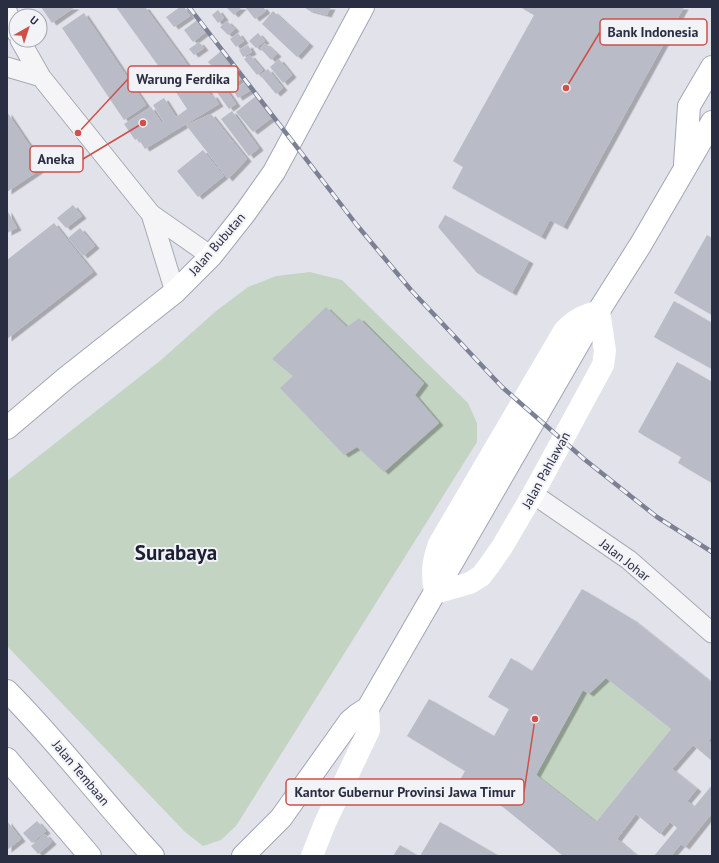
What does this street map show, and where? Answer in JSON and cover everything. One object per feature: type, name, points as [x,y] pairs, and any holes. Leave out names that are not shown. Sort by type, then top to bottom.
[{"type":"main road","name":"Jalan Bubutan","points":[[7,428],[66,378],[175,292],[211,256],[245,213],[274,172],[363,7]]},
{"type":"main road","points":[[684,171],[689,106],[712,68]]},
{"type":"main road","points":[[243,856],[281,818],[350,721],[368,708],[584,334],[641,244],[712,122]]},
{"type":"main road","points":[[684,171],[712,145]]},
{"type":"main road","name":"Jalan Pahlawan","points":[[435,593],[470,583],[481,576],[502,547],[533,494],[603,365],[605,351],[599,311]]},
{"type":"main road","name":"Jalan Tembaan","points":[[7,691],[48,734],[129,831],[153,856]]},
{"type":"main road","points":[[312,856],[325,824],[369,730],[368,708]]},
{"type":"main road","points":[[7,759],[90,856]]},
{"type":"street","points":[[25,48],[41,77],[151,214],[211,256]]},
{"type":"street","points":[[7,67],[41,77]]},
{"type":"street","points":[[151,214],[175,292]]},
{"type":"street","name":"Jalan Johar","points":[[533,494],[629,560],[712,633]]},
{"type":"green space","points":[[310,272],[342,280],[468,403],[477,423],[477,442],[236,826],[221,840],[203,846],[185,832],[7,646],[7,481],[161,360],[216,311],[248,287],[276,276]]},
{"type":"green space","points":[[606,678],[671,729],[596,822],[536,775],[583,690],[589,694]]},
{"type":"building","points":[[41,7],[75,7],[52,23],[48,17],[48,8]]},
{"type":"building","points":[[116,7],[145,7],[192,71],[172,85]]},
{"type":"building","points":[[180,7],[184,7],[190,16],[174,27],[166,17]]},
{"type":"building","points":[[226,7],[242,7],[234,15]]},
{"type":"building","points":[[245,7],[263,7],[266,11],[255,19]]},
{"type":"building","points":[[304,7],[331,7],[327,15],[308,10]]},
{"type":"building","points":[[520,7],[684,7],[563,227],[550,220],[541,237],[452,188],[463,167],[453,161],[534,15]]},
{"type":"building","points":[[218,10],[224,18],[218,23],[212,15]]},
{"type":"building","points":[[273,11],[309,44],[297,57],[262,24]]},
{"type":"building","points":[[84,13],[146,105],[124,120],[62,28]]},
{"type":"building","points":[[197,20],[206,32],[193,42],[184,30]]},
{"type":"building","points":[[227,21],[235,29],[228,35],[220,27]]},
{"type":"building","points":[[238,33],[244,41],[236,47],[230,39]]},
{"type":"building","points":[[258,33],[265,41],[256,48],[249,41]]},
{"type":"building","points":[[199,42],[204,48],[194,55],[189,49]]},
{"type":"building","points":[[265,43],[277,54],[271,60],[260,48]]},
{"type":"building","points":[[248,45],[252,52],[243,57],[239,50]]},
{"type":"building","points":[[221,51],[231,63],[219,74],[208,62]]},
{"type":"building","points":[[250,55],[263,70],[257,75],[244,59]]},
{"type":"building","points":[[279,59],[292,75],[283,83],[270,67]]},
{"type":"building","points":[[268,69],[283,88],[276,94],[260,75]]},
{"type":"building","points":[[235,70],[242,78],[231,87],[224,78]]},
{"type":"building","points":[[200,78],[211,96],[213,95],[219,104],[145,149],[138,138],[164,122],[153,105],[164,98],[176,117],[187,109],[176,92]]},
{"type":"building","points":[[246,82],[251,90],[238,98],[233,90]]},
{"type":"building","points":[[223,85],[236,104],[229,109],[216,91]]},
{"type":"building","points":[[256,96],[273,117],[253,132],[236,112]]},
{"type":"building","points":[[151,107],[162,123],[135,140],[124,124]]},
{"type":"building","points":[[232,111],[259,148],[249,156],[221,119]]},
{"type":"building","points":[[7,112],[44,167],[7,192]]},
{"type":"building","points":[[211,114],[247,159],[228,179],[186,125]]},
{"type":"building","points":[[203,150],[224,176],[198,197],[177,171]]},
{"type":"building","points":[[73,205],[82,216],[66,228],[57,218]]},
{"type":"building","points":[[7,210],[17,228],[7,233]]},
{"type":"building","points":[[445,215],[529,261],[512,293],[477,273],[438,227]]},
{"type":"building","points":[[54,223],[93,272],[7,339],[7,260]]},
{"type":"building","points":[[80,228],[95,246],[83,256],[68,238]]},
{"type":"building","points":[[707,235],[712,238],[712,315],[674,293]]},
{"type":"building","points":[[674,301],[712,323],[712,369],[654,337]]},
{"type":"building","points":[[326,307],[347,327],[359,318],[424,383],[415,395],[439,423],[384,472],[357,447],[344,455],[280,388],[293,376],[272,359]]},
{"type":"building","points":[[677,362],[712,382],[712,483],[678,463],[681,457],[638,432]]},
{"type":"building","points":[[582,589],[632,619],[712,683],[712,736],[708,741],[712,743],[712,761],[693,745],[672,769],[697,789],[687,801],[694,807],[712,785],[712,805],[710,807],[712,808],[712,813],[685,847],[681,844],[671,856],[654,856],[677,828],[670,822],[660,834],[636,814],[617,839],[637,856],[563,856],[503,807],[460,780],[465,771],[407,736],[429,699],[494,736],[509,709],[488,697],[511,658],[532,671]],"holes":[[[606,678],[671,729],[596,822],[536,775],[583,690],[589,694]]]},
{"type":"building","points":[[7,821],[21,839],[7,850]]},
{"type":"building","points":[[37,821],[46,831],[32,843],[23,833]]},
{"type":"building","points":[[440,822],[499,856],[420,856]]},
{"type":"building","points":[[45,834],[52,842],[38,854],[31,846]]},
{"type":"building","points":[[400,845],[418,856],[393,856]]},
{"type":"railway","points":[[189,7],[356,224],[411,290],[502,387],[584,459],[657,517],[712,552]]},
{"type":"place","name":"Bank Indonesia","points":[[566,88]]},
{"type":"place","name":"Aneka","points":[[143,123]]},
{"type":"place","name":"Warung Ferdika","points":[[78,133]]},
{"type":"place","name":"Kantor Gubernur Provinsi Jawa Timur","points":[[535,719]]},
{"type":"district","name":"Surabaya","points":[[176,552]]}]
